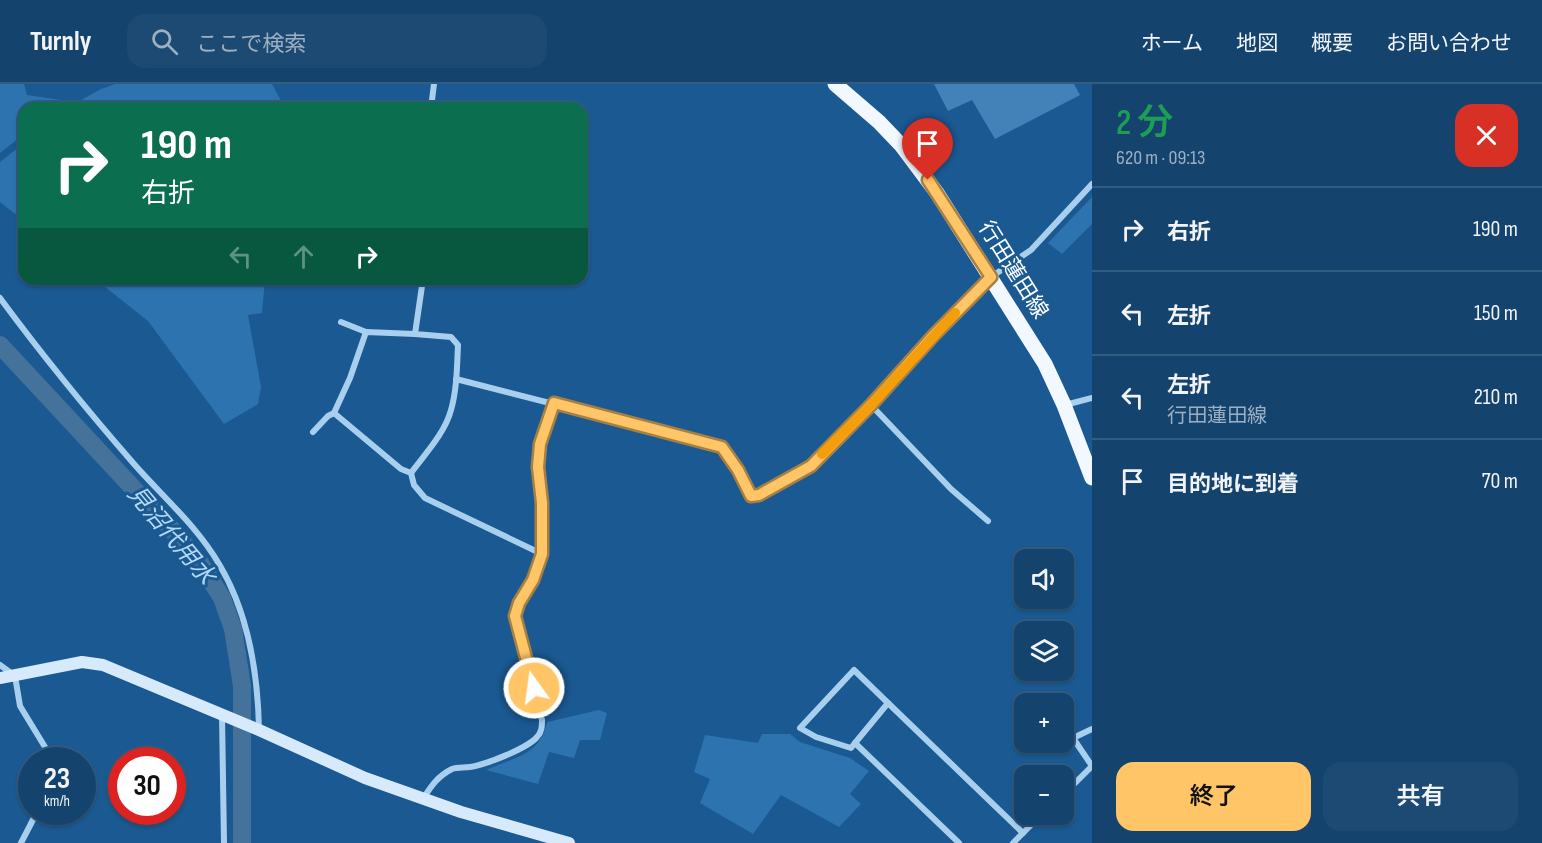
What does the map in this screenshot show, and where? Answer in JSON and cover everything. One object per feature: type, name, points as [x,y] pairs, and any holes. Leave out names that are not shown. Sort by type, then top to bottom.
[{"type":"main road","name":"行田蓮田線","points":[[835,84],[879,122],[919,167],[991,277],[1045,364],[1064,405],[1092,478]]},
{"type":"street","points":[[432,102],[434,84]]},
{"type":"street","points":[[456,380],[722,447],[738,470],[751,496],[759,495],[811,466],[991,277],[1031,250],[1092,184]]},
{"type":"street","points":[[415,334],[422,285]]},
{"type":"street","points":[[0,298],[40,353],[84,407],[196,530],[220,565],[239,607],[254,663],[258,697],[257,730]]},
{"type":"street","points":[[341,322],[366,332],[451,337],[458,345],[451,411],[444,426],[411,473],[414,485],[425,498],[542,554]]},
{"type":"street","points":[[314,432],[333,413],[350,378],[366,332]]},
{"type":"street","points":[[1064,405],[1092,398]]},
{"type":"street","points":[[423,799],[435,781],[454,768],[471,767],[495,760],[536,739],[541,732],[542,720],[515,616],[519,603],[533,580],[542,554],[543,521],[538,467],[540,444],[554,403]]},
{"type":"street","points":[[871,405],[951,489],[988,521]]},
{"type":"street","points":[[333,413],[401,469],[411,473]]},
{"type":"street","points":[[0,678],[82,662],[103,664],[365,778],[423,799],[569,843]]},
{"type":"street","points":[[0,664],[15,676],[20,706],[45,747]]},
{"type":"street","points":[[888,703],[851,748],[816,737],[800,728],[854,670],[1023,833]]},
{"type":"street","points":[[224,843],[225,716]]},
{"type":"street","points":[[1074,784],[1092,766],[1073,738],[1092,729]]},
{"type":"street","points":[[855,743],[959,843]]},
{"type":"street","points":[[21,843],[30,825]]},
{"type":"street","points":[[1013,843],[1031,825]]},
{"type":"shaded area","points":[[0,84],[24,84],[27,95],[68,101],[18,102],[18,139],[0,153]]},
{"type":"shaded area","points":[[115,84],[272,84],[282,102],[78,102]]},
{"type":"shaded area","points":[[18,148],[18,216],[0,202],[0,162]]},
{"type":"shaded area","points":[[1092,197],[1092,224],[1062,254],[1048,243]]},
{"type":"shaded area","points":[[103,285],[264,285],[262,313],[248,315],[261,387],[258,404],[224,424],[148,321]]},
{"type":"shaded area","points":[[599,710],[607,713],[600,740],[580,740],[574,758],[549,752],[538,784],[486,770],[532,749],[544,733],[547,722]]},
{"type":"shaded area","points":[[762,734],[790,734],[800,742],[850,758],[869,771],[850,794],[861,804],[839,827],[781,795],[753,834],[700,803],[710,779],[694,772],[705,735],[758,743]]},
{"type":"building","points":[[934,84],[1074,84],[1080,95],[995,139],[972,100],[948,111]]},
{"type":"waterway","name":"見沼代用水","points":[[0,345],[173,531],[200,563],[222,598],[233,629],[242,686],[242,843]]},
{"type":"slow traffic","points":[[822,454],[871,405],[955,313]]},
{"type":"route","points":[[534,688],[515,616],[519,603],[533,580],[542,554],[542,503],[538,467],[540,444],[554,403],[722,447],[738,470],[751,496],[759,495],[811,466],[991,277],[928,180]]}]
